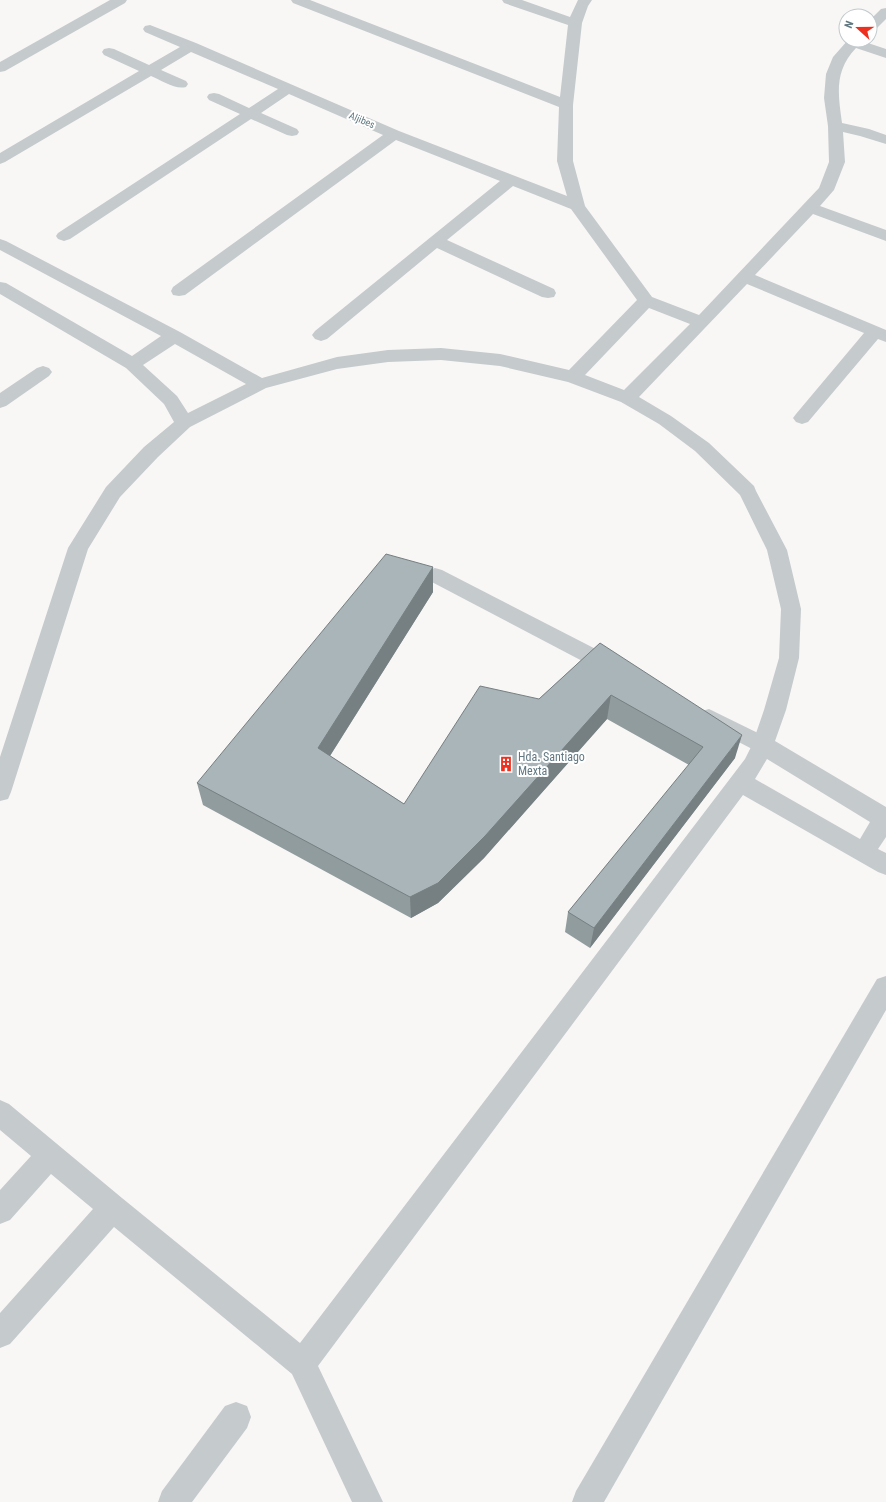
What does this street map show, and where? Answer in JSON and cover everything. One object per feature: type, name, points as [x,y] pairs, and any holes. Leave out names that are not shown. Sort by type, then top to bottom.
[{"type":"street","points":[[0,68],[120,0]]},
{"type":"street","points":[[298,0],[566,105]]},
{"type":"street","points":[[509,0],[575,23]]},
{"type":"street","points":[[585,0],[581,6],[575,23],[566,105],[565,161],[577,206],[646,301],[702,322]]},
{"type":"street","points":[[878,20],[886,12]]},
{"type":"street","name":"Aljibes","points":[[150,28],[394,134],[577,206]]},
{"type":"street","points":[[0,159],[191,46]]},
{"type":"street","points":[[627,398],[812,208],[826,190],[838,162],[835,126],[830,98],[833,74],[840,57],[849,48]]},
{"type":"street","points":[[870,48],[886,54]]},
{"type":"street","points":[[109,52],[181,84]]},
{"type":"street","points":[[64,236],[289,88]]},
{"type":"street","points":[[214,97],[292,132]]},
{"type":"street","points":[[835,126],[864,132],[886,140]]},
{"type":"street","points":[[179,291],[394,134]]},
{"type":"street","points":[[320,334],[511,180]]},
{"type":"street","points":[[812,208],[886,236]]},
{"type":"street","points":[[435,241],[548,293]]},
{"type":"street","points":[[0,244],[174,336],[260,384]]},
{"type":"street","points":[[744,277],[880,334],[802,418]]},
{"type":"street","points":[[0,287],[132,364],[171,400],[184,423]]},
{"type":"street","points":[[573,377],[646,301]]},
{"type":"street","points":[[132,364],[174,336]]},
{"type":"street","points":[[0,792],[78,548],[113,492],[151,452],[184,423],[260,384],[338,363],[388,356],[441,354],[500,360],[573,377],[627,398],[665,420],[702,447],[747,491],[777,550],[791,609],[789,658],[775,710],[763,745],[753,765],[302,1364]]},
{"type":"street","points":[[0,402],[43,372]]},
{"type":"street","points":[[763,745],[886,819],[864,852]]},
{"type":"street","points":[[740,782],[886,865]]},
{"type":"street","points":[[587,1502],[886,987]]},
{"type":"street","points":[[0,1112],[49,1156],[302,1364],[368,1502]]},
{"type":"street","points":[[0,1210],[49,1156]]},
{"type":"street","points":[[0,1334],[112,1208]]},
{"type":"street","points":[[173,1502],[236,1417]]},
{"type":"lane","points":[[435,575],[630,676]]},
{"type":"lane","points":[[693,708],[763,745]]},
{"type":"building","name":"Hda. Santiago Mexta","points":[[386,554],[433,567],[318,748],[404,804],[480,686],[539,699],[600,643],[742,735],[594,928],[568,912],[703,747],[611,695],[485,836],[438,883],[410,897],[197,783]]},
{"type":"place","name":"Hda. Santiago Mexta","points":[[506,764]]}]
